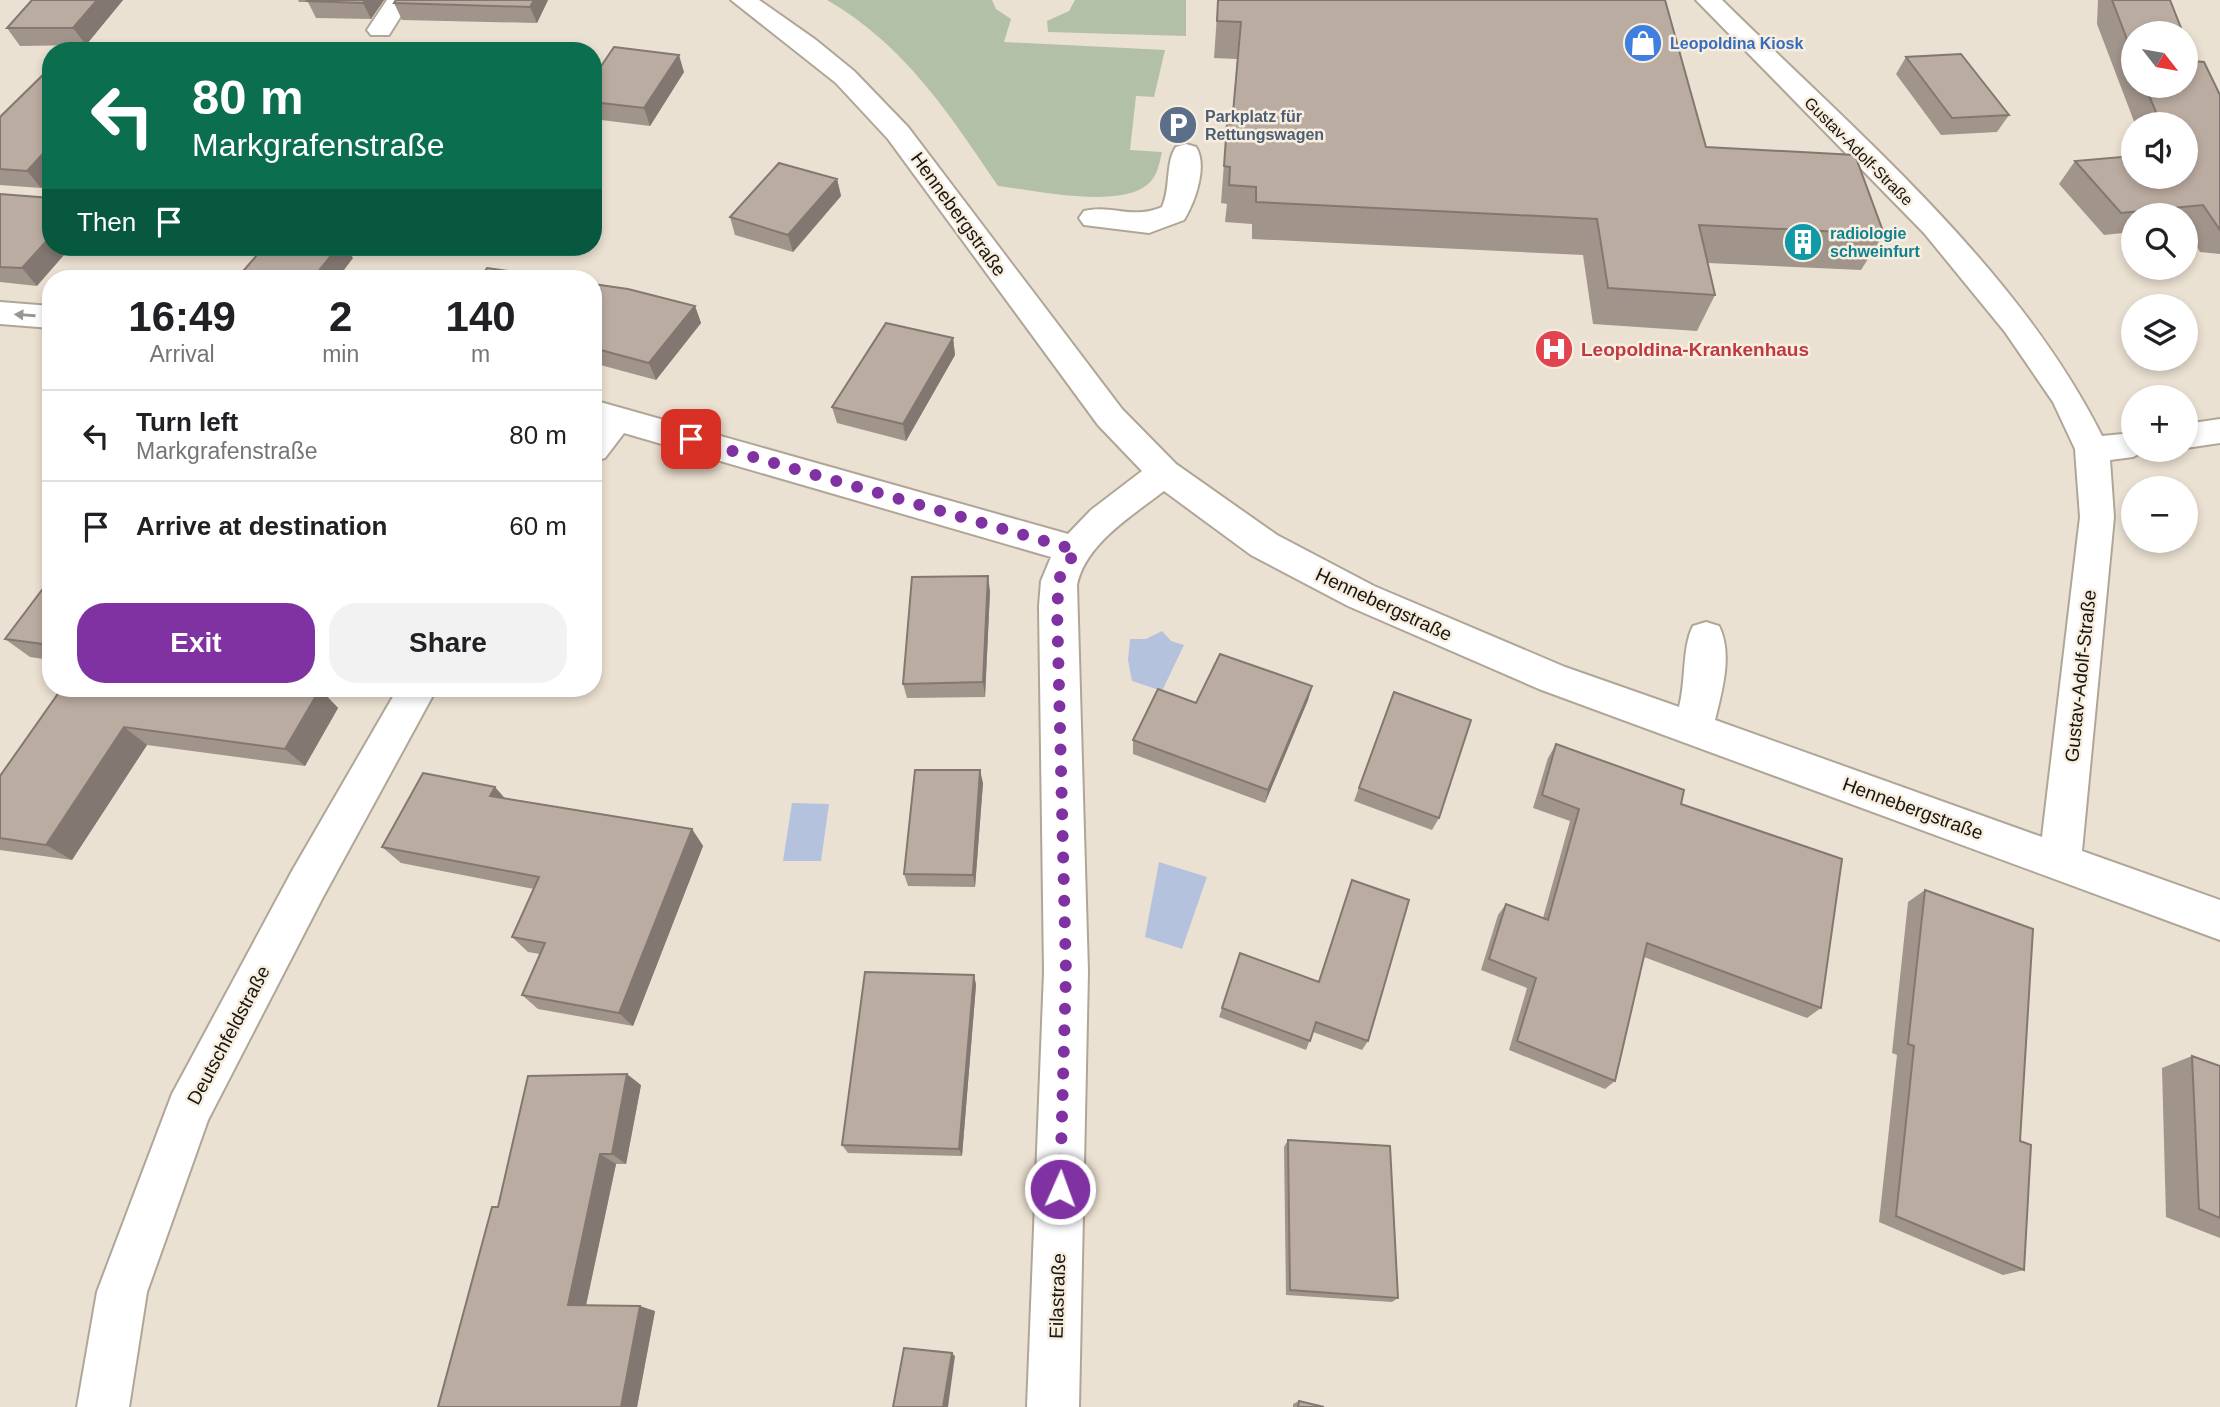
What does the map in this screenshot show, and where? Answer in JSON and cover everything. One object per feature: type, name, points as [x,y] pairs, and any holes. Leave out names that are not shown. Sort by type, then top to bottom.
[{"type":"street","points":[[380,30],[400,0]]},
{"type":"street","name":"Hennebergstraße","points":[[743,0],[817,53],[898,133],[1110,417],[1164,473],[1265,545],[1361,596],[1552,678],[2220,920]]},
{"type":"street","name":"Gustav-Adolf-Straße","points":[[1708,0],[1934,226],[2016,324],[2067,398],[2092,449],[2097,517],[2060,860]]},
{"type":"street","points":[[1094,218],[1149,224],[1174,213],[1182,194],[1186,153]]},
{"type":"street","points":[[0,313],[42,316]]},
{"type":"street","points":[[605,415],[1076,550]]},
{"type":"street","points":[[2198,434],[2220,430]]},
{"type":"street","points":[[2092,449],[2121,446]]},
{"type":"street","name":"Eilastraße","points":[[1053,1407],[1066,972],[1057,606],[1060,577],[1076,550],[1107,517],[1164,473]]},
{"type":"street","points":[[1693,730],[1705,683],[1706,637]]},
{"type":"street","name":"Deutschfeldstraße","points":[[103,1407],[122,1292],[188,1110],[307,885],[413,697]]},
{"type":"green space","points":[[827,0],[992,0],[996,9],[1011,19],[1004,42],[1165,50],[1154,97],[1136,96],[1130,150],[1162,152],[1156,174],[1147,185],[1116,196],[1075,196],[998,186],[962,133],[902,59],[854,18]]},
{"type":"green space","points":[[1075,0],[1186,0],[1186,36],[1048,32],[1047,21],[1069,11]]},
{"type":"water","points":[[1162,631],[1171,641],[1184,645],[1162,691],[1132,681],[1128,660],[1130,639],[1146,639]]},
{"type":"water","points":[[792,803],[829,804],[821,861],[783,861]]},
{"type":"water","points":[[1159,862],[1207,877],[1182,949],[1145,937]]},
{"type":"building","points":[[32,0],[97,0],[73,28],[7,28]]},
{"type":"building","points":[[308,0],[365,0],[363,3]]},
{"type":"building","points":[[396,0],[534,0],[530,7],[394,3]]},
{"type":"building","points":[[1218,0],[1665,0],[1706,147],[1855,155],[1884,234],[1699,225],[1715,295],[1608,288],[1597,219],[1256,202],[1256,187],[1229,185],[1230,167],[1224,166],[1227,124],[1232,124],[1241,22],[1217,21]]},
{"type":"building","points":[[2112,0],[2170,0],[2178,21],[2121,21],[2121,24]]},
{"type":"building","points":[[614,47],[679,55],[644,108],[602,103],[602,65]]},
{"type":"building","points":[[1961,54],[2009,115],[1952,118],[1906,57]]},
{"type":"building","points":[[2198,61],[2204,62],[2220,95],[2220,230],[2203,205],[2198,205],[2198,203],[2121,203],[2121,213],[2075,161],[2121,157],[2121,189],[2198,189],[2198,112],[2156,112],[2150,98],[2198,98]]},
{"type":"building","points":[[42,76],[42,155],[27,171],[0,169],[0,117]]},
{"type":"building","points":[[779,163],[837,179],[788,235],[730,217]]},
{"type":"building","points":[[0,194],[42,197],[42,246],[22,268],[0,267]]},
{"type":"building","points":[[256,256],[331,256],[319,270],[244,270]]},
{"type":"building","points":[[602,285],[695,306],[649,363],[602,350]]},
{"type":"building","points":[[886,323],[953,338],[903,424],[832,407]]},
{"type":"building","points":[[988,576],[983,682],[903,684],[912,577]]},
{"type":"building","points":[[42,590],[42,644],[5,639]]},
{"type":"building","points":[[1220,654],[1312,686],[1268,790],[1133,740],[1158,689],[1196,703]]},
{"type":"building","points":[[1394,692],[1471,720],[1439,818],[1359,788]]},
{"type":"building","points":[[56,697],[315,697],[285,749],[124,727],[46,845],[0,838],[0,776]]},
{"type":"building","points":[[1556,744],[1684,790],[1681,804],[1842,859],[1821,1008],[1647,943],[1615,1081],[1517,1041],[1536,978],[1489,959],[1506,904],[1548,920],[1579,809],[1542,795]]},
{"type":"building","points":[[915,770],[980,770],[973,875],[904,874]]},
{"type":"building","points":[[423,773],[495,787],[490,796],[692,829],[619,1013],[522,995],[545,943],[512,937],[539,877],[382,847]]},
{"type":"building","points":[[1352,880],[1409,900],[1368,1041],[1316,1022],[1310,1041],[1222,1008],[1240,953],[1319,982]]},
{"type":"building","points":[[1925,890],[2033,929],[2020,1141],[2031,1145],[2024,1270],[1896,1216],[1914,1046],[1908,1044]]},
{"type":"building","points":[[865,972],[974,975],[959,1149],[842,1145]]},
{"type":"building","points":[[2192,1056],[2220,1066],[2220,1218],[2199,1209]]},
{"type":"building","points":[[627,1074],[612,1154],[600,1154],[568,1305],[640,1306],[621,1407],[438,1407],[492,1207],[498,1207],[528,1076]]},
{"type":"building","points":[[1288,1140],[1390,1146],[1398,1298],[1290,1290]]},
{"type":"building","points":[[904,1348],[952,1353],[943,1407],[893,1407]]},
{"type":"building","points":[[1299,1401],[1324,1407],[1298,1407]]},
{"type":"place","name":"Leopoldina Kiosk","points":[[1643,43]]},
{"type":"place","name":"Parkplatz für Rettungswagen","points":[[1178,125]]},
{"type":"place","name":"radiologie schweinfurt","points":[[1803,242]]},
{"type":"place","name":"Leopoldina-Krankenhaus","points":[[1554,349]]},
{"type":"route","points":[[691,439],[1076,550],[1060,577],[1057,606],[1066,972],[1060,1189]]}]
